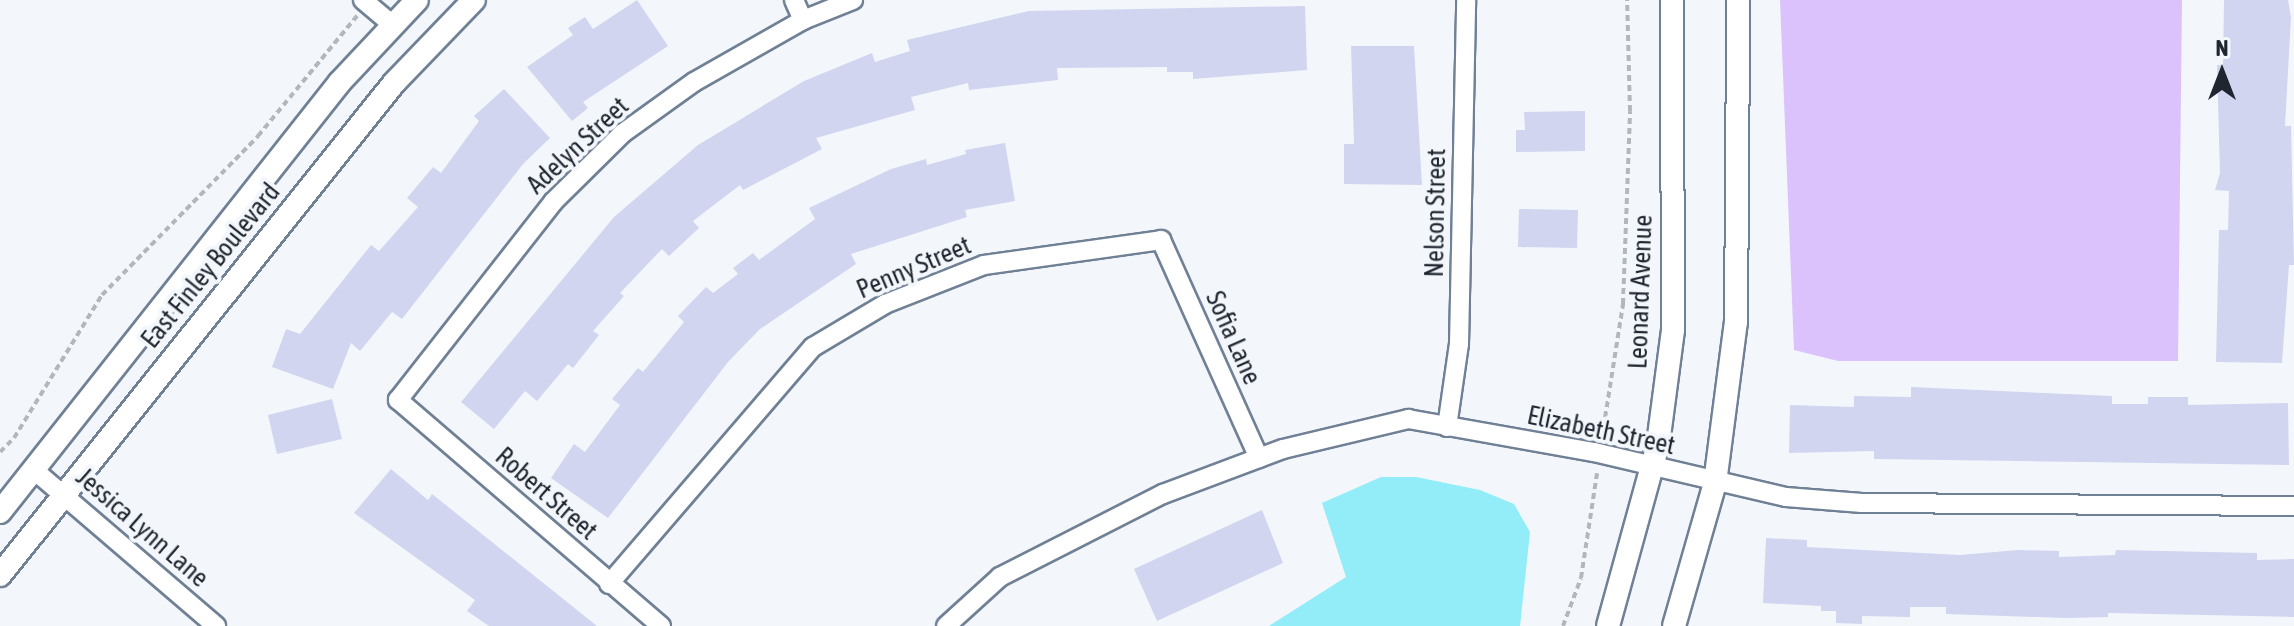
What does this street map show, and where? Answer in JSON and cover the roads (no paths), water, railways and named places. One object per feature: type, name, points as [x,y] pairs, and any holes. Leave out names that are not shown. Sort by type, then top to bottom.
[{"type":"street","name":"East Finley Boulevard","points":[[0,512],[340,82],[417,0]]},
{"type":"street","name":"East Finley Boulevard","points":[[0,575],[394,83],[474,0]]},
{"type":"street","points":[[794,0],[803,20]]},
{"type":"street","name":"Adelyn Street","points":[[398,400],[553,202],[623,133],[694,82],[803,20],[853,0]]},
{"type":"street","name":"Nelson Street","points":[[1447,427],[1459,344],[1466,0]]},
{"type":"street","name":"Leonard Avenue","points":[[1608,626],[1652,468],[1673,330],[1672,0]]},
{"type":"street","points":[[1674,626],[1715,483],[1736,322],[1738,0]]},
{"type":"street","points":[[365,2],[393,25]]},
{"type":"street","name":"Sofia Lane","points":[[1161,240],[1259,458]]},
{"type":"street","name":"Penny Street","points":[[609,584],[813,347],[885,304],[984,265],[1161,240]]},
{"type":"street","name":"Robert Street","points":[[398,400],[661,626]]},
{"type":"street","name":"Elizabeth Street","points":[[946,626],[1000,577],[1163,494],[1259,458],[1408,419],[1600,454],[1786,497],[1862,503],[2294,506]]},
{"type":"street","name":"Jessica Lynn Lane","points":[[34,470],[204,622]]},
{"type":"water","points":[[1381,477],[1416,477],[1480,490],[1514,504],[1530,532],[1520,626],[1269,626],[1346,577],[1322,503]]}]
